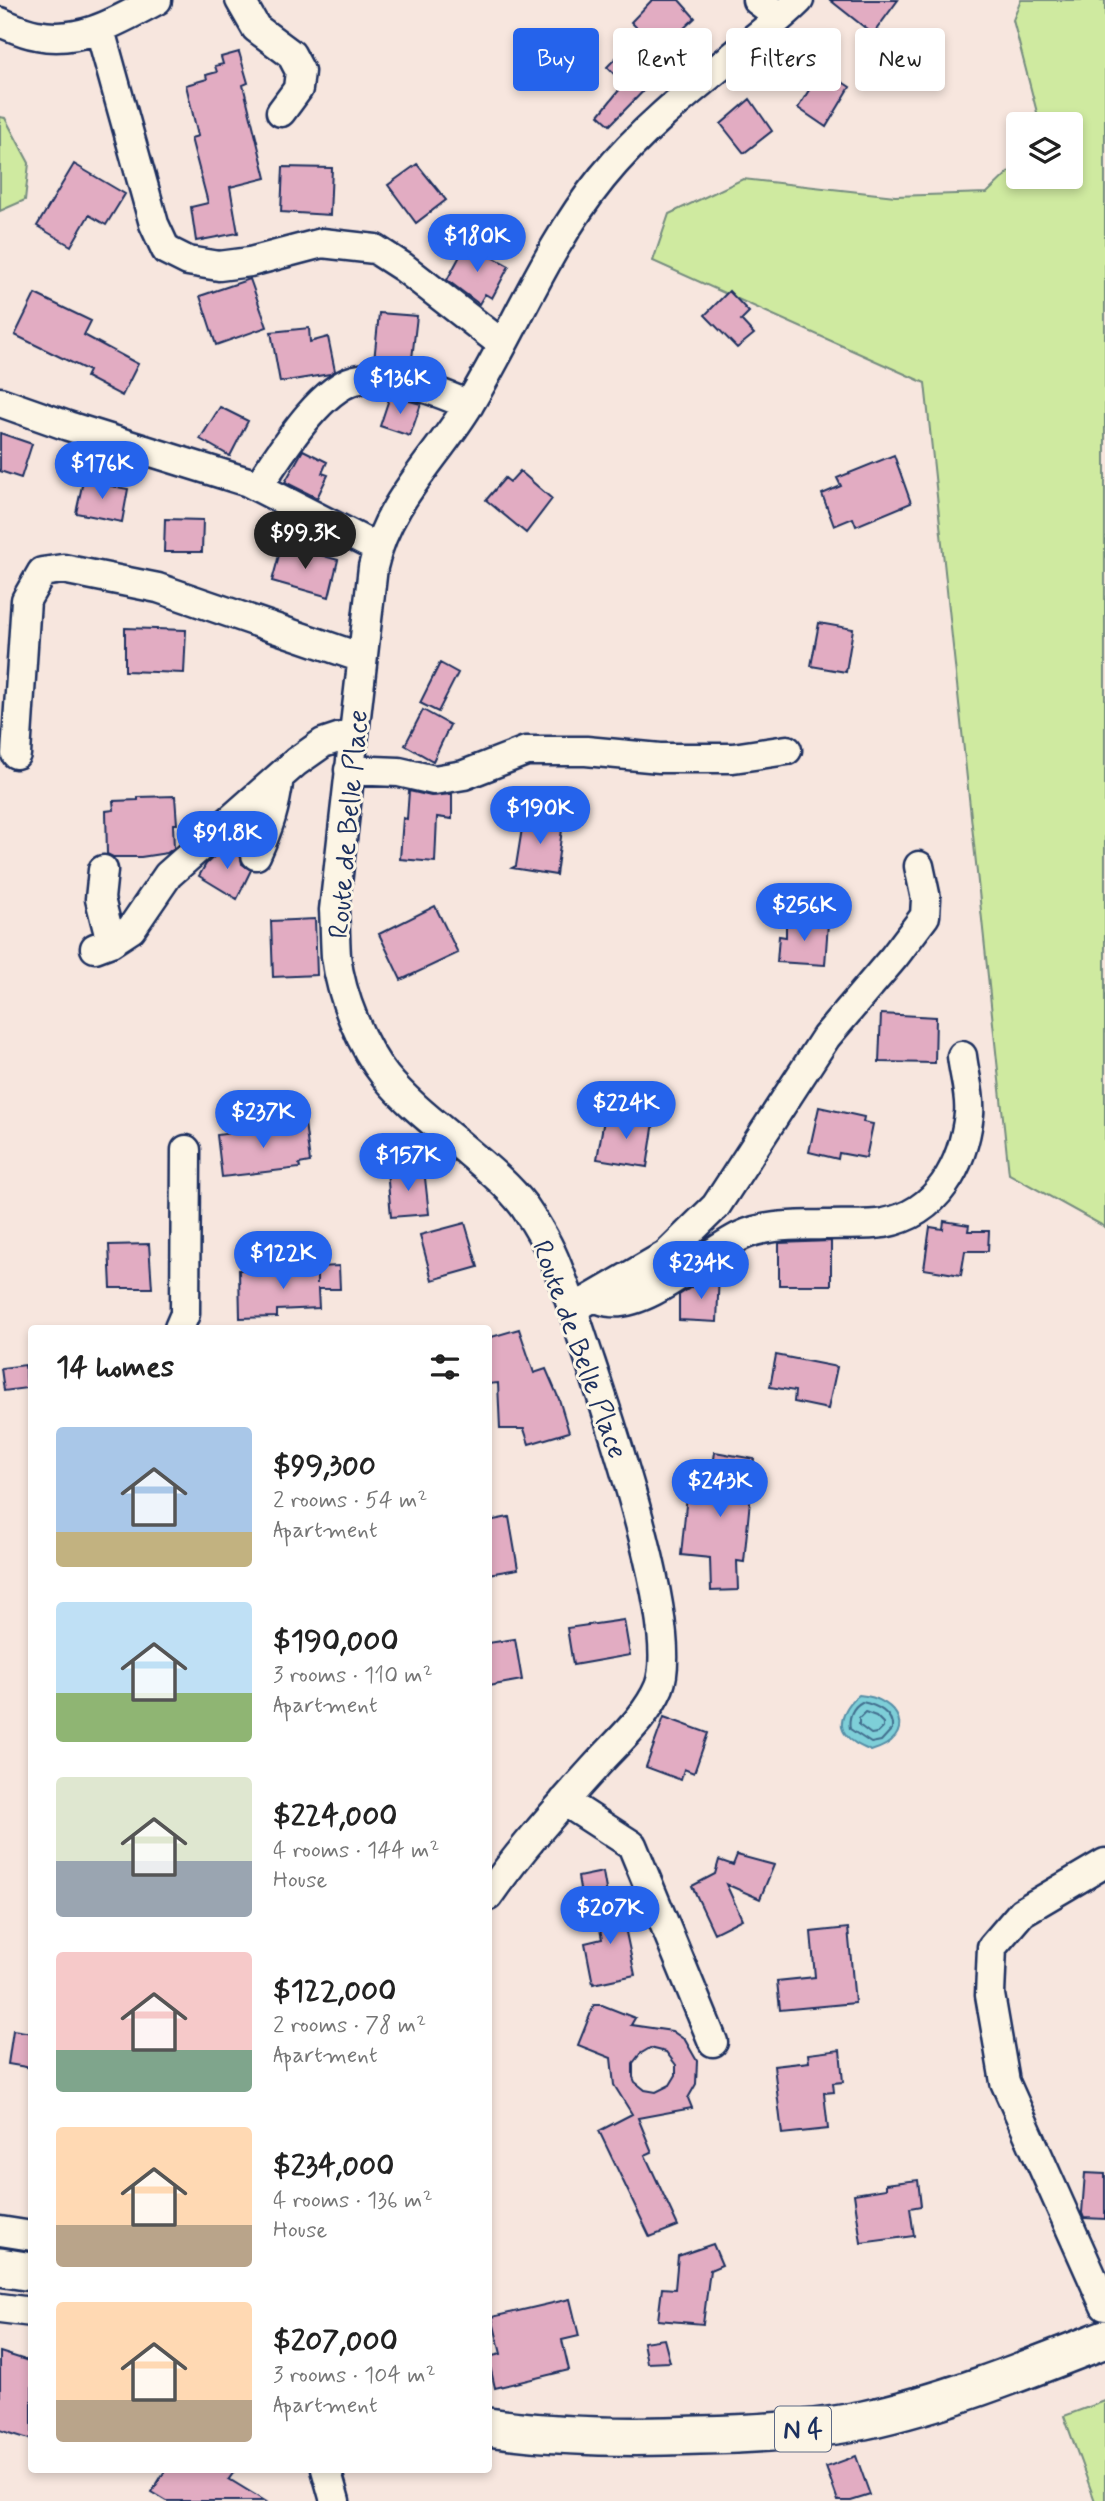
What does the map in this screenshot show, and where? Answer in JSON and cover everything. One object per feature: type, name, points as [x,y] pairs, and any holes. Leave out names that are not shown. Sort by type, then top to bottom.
[{"type":"main road","points":[[0,2246],[28,2248]]},
{"type":"main road","points":[[0,2267],[28,2271]]},
{"type":"main road","name":"N 4","points":[[492,2427],[645,2437],[803,2429],[864,2419],[946,2398],[1105,2339]]},
{"type":"street","points":[[0,22],[36,35],[64,38],[100,30],[157,0]]},
{"type":"street","points":[[240,0],[257,28],[291,54],[300,71],[299,89],[281,112]]},
{"type":"street","points":[[757,0],[789,9]]},
{"type":"street","name":"Route de Belle Place","points":[[492,1891],[539,1829],[645,1712],[659,1686],[664,1667],[659,1614],[649,1561],[615,1436],[584,1303],[557,1265],[542,1233],[523,1205],[495,1176],[394,1085],[363,1044],[349,1006],[337,958],[334,910],[377,548],[392,514],[469,405],[574,216],[602,177],[643,132],[789,9]]},
{"type":"street","points":[[100,30],[154,224],[166,250],[188,261],[219,266],[250,262],[322,243],[375,249],[403,267],[502,344]]},
{"type":"street","points":[[258,486],[305,419],[330,395],[353,380],[389,380],[424,387],[469,405]]},
{"type":"street","points":[[0,402],[258,486],[377,548]]},
{"type":"street","points":[[16,754],[26,600],[42,572],[63,569],[158,588],[362,658]]},
{"type":"street","points":[[103,870],[100,899],[103,945],[131,929],[168,875],[279,777],[323,743],[353,733]]},
{"type":"street","points":[[349,770],[399,772],[434,780],[464,775],[526,751],[733,758],[787,750]]},
{"type":"street","points":[[256,855],[270,824],[279,777]]},
{"type":"street","points":[[584,1303],[666,1255],[716,1206],[826,1037],[925,916],[926,899],[919,866]]},
{"type":"street","points":[[584,1303],[628,1301],[651,1293],[742,1236],[769,1227],[884,1223],[931,1202],[950,1178],[962,1145],[969,1112],[962,1056]]},
{"type":"street","points":[[180,1325],[185,1314],[186,1150]]},
{"type":"street","points":[[564,1801],[632,1845],[713,2042]]},
{"type":"street","points":[[1105,1864],[1022,1912],[992,1947],[990,1995],[1005,2082],[1105,2306]]},
{"type":"street","points":[[0,2231],[28,2235]]},
{"type":"street","points":[[0,2308],[28,2312]]},
{"type":"street","points":[[327,2473],[335,2501]]},
{"type":"green space","points":[[1021,0],[1105,0],[1105,1227],[1009,1174],[925,383],[653,261],[669,214],[743,179],[895,196],[987,193],[1006,175],[1006,189],[1083,189],[1083,112],[1037,112],[1013,20]]},
{"type":"green space","points":[[0,117],[5,118],[29,163],[25,200],[0,211]]},
{"type":"green space","points":[[1105,2401],[1105,2501],[1095,2501],[1064,2416]]},
{"type":"water","points":[[859,1695],[885,1703],[898,1719],[899,1728],[895,1737],[886,1745],[871,1751],[851,1740],[843,1730],[844,1713]]},
{"type":"building","points":[[652,0],[679,0],[695,18],[684,28],[637,28],[631,22]]},
{"type":"building","points":[[830,0],[898,0],[877,28],[865,28]]},
{"type":"building","points":[[239,52],[248,83],[243,85],[266,178],[230,187],[238,233],[196,241],[191,207],[208,203],[191,138],[198,136],[186,85],[207,79],[206,75],[217,72],[215,66],[223,64],[221,57]]},
{"type":"building","points":[[613,61],[613,73],[607,67]]},
{"type":"building","points":[[841,81],[850,87],[826,127],[798,108],[808,91],[841,91]]},
{"type":"building","points":[[618,91],[643,91],[610,125],[599,115]]},
{"type":"building","points":[[750,99],[772,131],[744,153],[721,124]]},
{"type":"building","points":[[74,164],[125,194],[106,225],[89,215],[71,246],[37,226]]},
{"type":"building","points":[[417,164],[446,200],[416,223],[388,185]]},
{"type":"building","points":[[283,167],[332,168],[330,215],[281,212]]},
{"type":"building","points":[[467,243],[509,266],[492,298],[485,294],[479,304],[447,280]]},
{"type":"building","points":[[250,279],[267,327],[216,345],[200,296]]},
{"type":"building","points":[[729,291],[749,312],[741,320],[754,334],[737,348],[705,315]]},
{"type":"building","points":[[35,294],[91,321],[84,335],[138,364],[122,396],[86,377],[89,371],[15,335]]},
{"type":"building","points":[[379,313],[417,316],[411,367],[374,361]]},
{"type":"building","points":[[309,328],[310,342],[328,337],[335,371],[280,382],[271,332]]},
{"type":"building","points":[[390,396],[421,404],[410,436],[380,426]]},
{"type":"building","points":[[220,407],[248,421],[230,456],[200,439]]},
{"type":"building","points":[[0,433],[32,444],[21,478],[0,471]]},
{"type":"building","points":[[303,450],[327,462],[322,473],[328,475],[317,498],[285,482]]},
{"type":"building","points":[[894,455],[911,503],[856,526],[853,518],[834,526],[822,494],[841,486],[837,478]]},
{"type":"building","points":[[520,471],[552,499],[526,533],[486,500],[505,478],[510,482]]},
{"type":"building","points":[[83,481],[128,489],[122,522],[76,513]]},
{"type":"building","points":[[165,519],[203,520],[202,552],[164,552]]},
{"type":"building","points":[[282,544],[338,560],[329,597],[272,581]]},
{"type":"building","points":[[819,623],[853,629],[846,672],[811,666]]},
{"type":"building","points":[[125,628],[186,630],[184,673],[125,671]]},
{"type":"building","points":[[440,663],[458,673],[438,712],[420,703]]},
{"type":"building","points":[[423,710],[450,725],[433,761],[405,745]]},
{"type":"building","points":[[409,791],[431,796],[452,794],[452,819],[437,817],[435,862],[400,859],[403,818],[407,819]]},
{"type":"building","points":[[175,796],[177,824],[173,824],[174,848],[167,853],[141,857],[113,857],[107,854],[106,811],[114,810],[113,801]]},
{"type":"building","points":[[524,816],[563,822],[556,875],[512,868],[516,866]]},
{"type":"building","points":[[228,844],[240,851],[242,864],[251,870],[237,899],[199,876],[206,864]]},
{"type":"building","points":[[435,906],[458,953],[401,980],[379,934]]},
{"type":"building","points":[[315,919],[317,975],[273,977],[271,921]]},
{"type":"building","points":[[786,920],[828,923],[825,965],[777,962],[779,936],[786,937]]},
{"type":"building","points":[[881,1014],[936,1017],[935,1063],[879,1062]]},
{"type":"building","points":[[819,1107],[864,1117],[863,1122],[873,1124],[866,1158],[839,1153],[838,1159],[809,1152]]},
{"type":"building","points":[[605,1114],[654,1122],[647,1167],[597,1159]]},
{"type":"building","points":[[305,1123],[310,1162],[299,1164],[300,1168],[222,1177],[217,1135]]},
{"type":"building","points":[[424,1169],[429,1214],[391,1217],[387,1170]]},
{"type":"building","points":[[944,1221],[969,1225],[968,1231],[989,1231],[988,1251],[965,1251],[961,1275],[924,1269],[930,1227],[943,1229]]},
{"type":"building","points":[[465,1223],[478,1267],[432,1280],[420,1235]]},
{"type":"building","points":[[831,1241],[831,1285],[779,1285],[779,1243]]},
{"type":"building","points":[[149,1244],[152,1288],[111,1288],[109,1245]]},
{"type":"building","points":[[339,1266],[340,1289],[318,1289],[319,1308],[277,1310],[277,1317],[240,1318],[239,1270],[276,1268],[276,1274],[317,1274],[317,1267]]},
{"type":"building","points":[[719,1272],[717,1322],[679,1320],[679,1295]]},
{"type":"building","points":[[519,1329],[534,1373],[546,1369],[569,1432],[529,1444],[524,1429],[500,1429],[498,1383],[492,1384],[492,1337]]},
{"type":"building","points":[[776,1355],[837,1367],[828,1409],[794,1402],[795,1391],[770,1387]]},
{"type":"building","points":[[25,1365],[27,1388],[4,1391],[1,1368]]},
{"type":"building","points":[[715,1452],[754,1459],[744,1562],[737,1561],[738,1590],[711,1591],[710,1558],[681,1555],[688,1485],[710,1487]]},
{"type":"building","points":[[509,1517],[518,1569],[492,1573],[492,1520]]},
{"type":"building","points":[[624,1620],[630,1655],[573,1665],[567,1628]]},
{"type":"building","points":[[515,1639],[522,1680],[492,1685],[492,1642]]},
{"type":"building","points":[[664,1717],[708,1733],[694,1773],[684,1769],[681,1780],[646,1767]]},
{"type":"building","points":[[737,1855],[774,1865],[760,1899],[726,1884],[742,1919],[714,1933],[692,1886],[715,1874],[719,1860],[733,1865]]},
{"type":"building","points":[[603,1872],[607,1895],[582,1900],[578,1877]]},
{"type":"building","points":[[619,1899],[635,1975],[593,1984],[585,1943],[602,1939],[595,1904]]},
{"type":"building","points":[[848,1928],[855,2003],[780,2010],[777,1981],[815,1977],[811,1932]]},
{"type":"building","points":[[594,2005],[602,2005],[635,2018],[631,2025],[672,2031],[685,2040],[697,2061],[696,2084],[688,2098],[692,2108],[638,2118],[652,2152],[645,2155],[678,2226],[650,2237],[599,2131],[632,2114],[614,2085],[611,2058],[578,2045]],"holes":[[[650,2048],[666,2052],[676,2065],[676,2075],[670,2085],[656,2092],[645,2090],[635,2082],[633,2063],[640,2054]]]},
{"type":"building","points":[[13,2030],[28,2032],[28,2067],[8,2064]]},
{"type":"building","points":[[840,2050],[843,2082],[833,2083],[834,2092],[824,2093],[828,2129],[782,2134],[774,2066],[809,2062],[808,2054]]},
{"type":"building","points":[[1085,2173],[1105,2174],[1105,2219],[1084,2218],[1082,2213]]},
{"type":"building","points":[[918,2180],[921,2206],[910,2208],[914,2236],[861,2243],[854,2194],[886,2189],[886,2184]]},
{"type":"building","points":[[713,2244],[722,2265],[710,2270],[703,2324],[658,2320],[662,2288],[675,2289],[678,2256]]},
{"type":"building","points":[[570,2299],[579,2336],[562,2340],[569,2370],[495,2388],[492,2356],[501,2354],[492,2317]]},
{"type":"building","points":[[664,2339],[670,2362],[647,2363],[643,2342]]},
{"type":"building","points":[[0,2352],[28,2361],[28,2439],[0,2430]]},
{"type":"building","points":[[856,2456],[870,2495],[851,2501],[838,2501],[826,2467]]},
{"type":"building","points":[[164,2473],[233,2473],[229,2479],[265,2501],[167,2501],[152,2492]]}]
